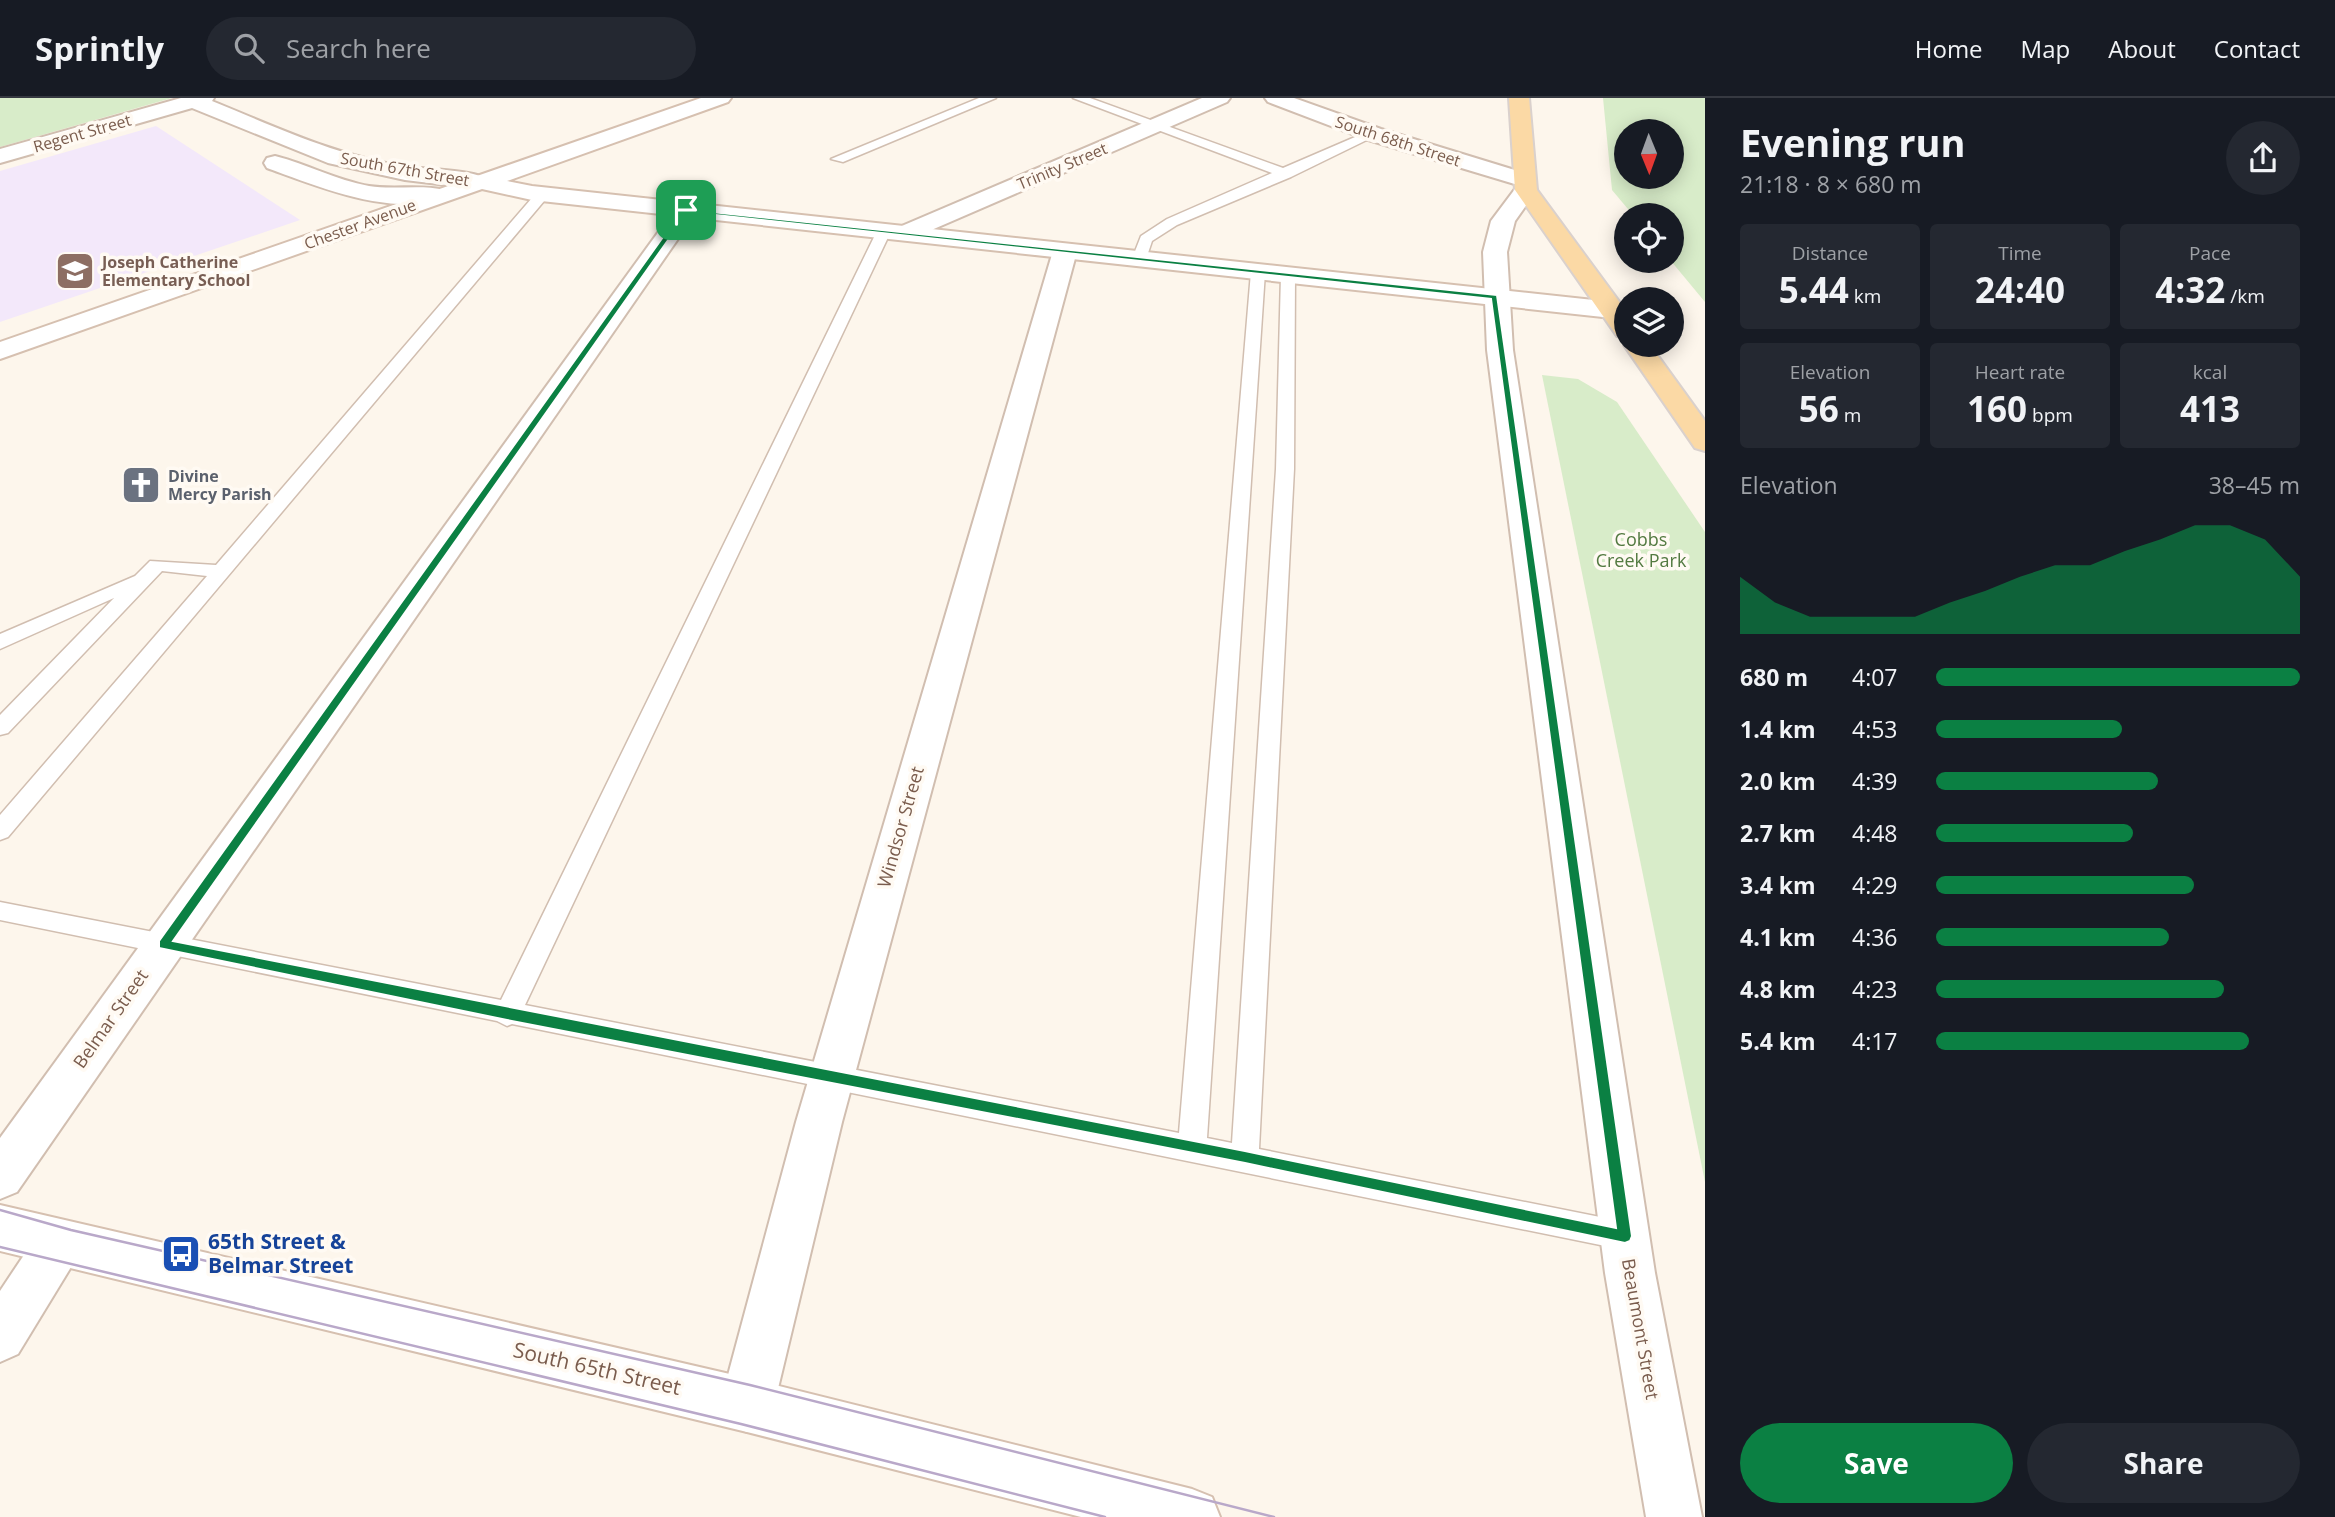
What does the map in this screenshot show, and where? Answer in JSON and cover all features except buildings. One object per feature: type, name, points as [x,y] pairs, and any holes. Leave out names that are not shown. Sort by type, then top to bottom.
[{"type":"main road","points":[[1517,99],[1524,185],[1614,313]]},
{"type":"main road","points":[[1645,357],[1705,442]]},
{"type":"street","name":"Chester Avenue","points":[[0,351],[721,98]]},
{"type":"street","name":"Trinity Street","points":[[895,232],[1220,98]]},
{"type":"street","name":"South 68th Street","points":[[1275,98],[1524,185]]},
{"type":"street","name":"South 67th Street","points":[[202,103],[306,149],[348,161],[405,173],[480,182],[534,193],[1494,297],[1614,319]]},
{"type":"street","points":[[202,103],[213,127],[233,141]]},
{"type":"street","name":"Regent Street","points":[[0,156],[202,103]]},
{"type":"street","name":"South 67th Street","points":[[369,221],[321,205],[273,175],[254,155],[333,186],[365,194],[396,197],[534,193]]},
{"type":"street","name":"Beaumont Street","points":[[1524,185],[1503,221],[1496,255],[1494,297],[1625,1236],[1674,1517]]},
{"type":"street","name":"Belmar Street","points":[[0,1177],[686,210]]},
{"type":"street","name":"Windsor Street","points":[[747,1405],[831,1076],[1065,251]]},
{"type":"street","name":"South 65th Street","points":[[0,1228],[747,1405],[1192,1517]]},
{"type":"street","points":[[0,1336],[60,1244]]},
{"type":"lane","points":[[838,159],[990,98]]},
{"type":"lane","points":[[1079,98],[1286,174]]},
{"type":"lane","points":[[1139,259],[1146,239],[1172,222],[1373,134]]},
{"type":"lane","points":[[0,831],[222,571],[534,193]]},
{"type":"lane","points":[[507,1014],[895,232]]},
{"type":"lane","points":[[1192,1147],[1258,272]]},
{"type":"lane","points":[[1245,1157],[1285,469],[1288,275]]},
{"type":"lane","points":[[0,728],[157,565],[222,571]]},
{"type":"lane","points":[[0,642],[143,578]]},
{"type":"lane","points":[[0,911],[507,1014],[1245,1157],[1625,1236]]},
{"type":"shaded area","name":"Joseph Catherine Elementary School","points":[[156,126],[300,220],[0,322],[0,171]]},
{"type":"green space","points":[[0,98],[172,98],[0,147]]},
{"type":"green space","points":[[1603,98],[1705,98],[1705,302],[1681,273],[1684,273],[1684,203],[1623,203],[1612,190]]},
{"type":"green space","name":"Cobbs Creek Park","points":[[1542,375],[1578,379],[1617,402],[1705,532],[1705,1182]]},
{"type":"tram line","points":[[0,1210],[71,1230],[750,1385],[1274,1517]]},
{"type":"tram line","points":[[0,1247],[741,1424],[1105,1517]]},
{"type":"place","name":"Joseph Catherine Elementary School","points":[[75,271]]},
{"type":"place","name":"Divine Mercy Parish","points":[[141,485]]},
{"type":"place","name":"65th Street & Belmar Street","points":[[181,1254]]},
{"type":"route","points":[[686,210],[1494,297],[1625,1236],[1245,1157],[507,1014],[164,944],[686,210]]}]
